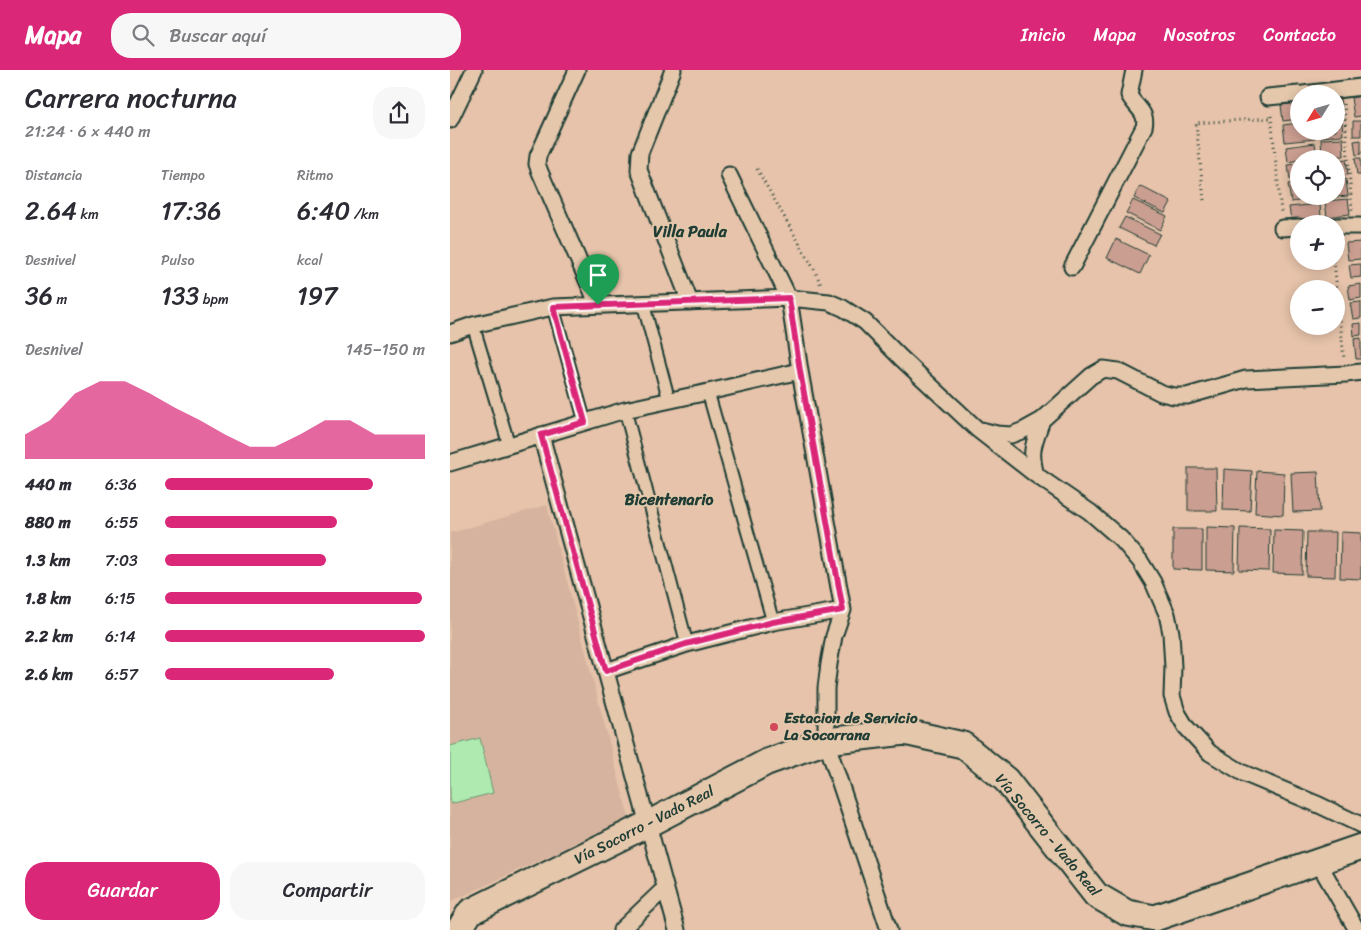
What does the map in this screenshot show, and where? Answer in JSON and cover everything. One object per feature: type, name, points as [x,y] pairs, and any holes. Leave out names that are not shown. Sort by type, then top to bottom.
[{"type":"highway","name":"Vía Socorro - Vado Real","points":[[460,921],[767,762],[826,742],[905,732],[962,745],[1006,780],[1096,895],[1127,913],[1155,918],[1361,846]]},
{"type":"street","points":[[450,120],[474,70]]},
{"type":"street","points":[[577,70],[538,156],[537,164],[598,305]]},
{"type":"street","points":[[674,70],[640,153],[639,170],[690,302]]},
{"type":"street","points":[[1072,268],[1146,121],[1142,111],[1129,95],[1134,70]]},
{"type":"street","points":[[1345,90],[1361,87]]},
{"type":"street","points":[[1268,98],[1290,95]]},
{"type":"street","points":[[728,175],[789,298],[800,371],[843,610],[834,636],[828,672],[826,688],[826,742],[889,930]]},
{"type":"street","points":[[1282,228],[1290,228]]},
{"type":"street","points":[[450,333],[473,325],[553,307],[789,298],[829,302],[843,308],[865,322],[977,429],[1036,475],[1090,512],[1120,539],[1140,561],[1154,582],[1167,614],[1171,633],[1172,696],[1177,712],[1186,727],[1210,753],[1243,772],[1361,825]]},
{"type":"street","points":[[643,303],[669,400]]},
{"type":"street","points":[[553,307],[585,422]]},
{"type":"street","points":[[473,325],[509,445]]},
{"type":"street","points":[[977,429],[998,434],[1011,434],[1024,430],[1042,420],[1091,376],[1103,369],[1118,371],[1161,393],[1174,396],[1187,396],[1246,379],[1361,372]]},
{"type":"street","points":[[450,463],[625,410],[800,371]]},
{"type":"street","points":[[708,392],[773,622]]},
{"type":"street","points":[[625,410],[686,644]]},
{"type":"street","points":[[1036,475],[1032,462],[1032,447],[1042,420]]},
{"type":"street","points":[[541,435],[677,930]]},
{"type":"street","points":[[606,671],[686,644],[773,622],[843,610]]},
{"type":"street","points":[[1318,862],[1357,930]]},
{"type":"street","points":[[620,930],[665,888]]},
{"type":"path","points":[[1268,98],[1272,118],[1282,228]]},
{"type":"path","points":[[1345,109],[1357,226]]},
{"type":"path","points":[[1204,200],[1196,123],[1272,118]]},
{"type":"path","points":[[757,169],[814,269],[829,302]]},
{"type":"path","points":[[1335,270],[1346,374]]},
{"type":"shaded area","points":[[547,505],[629,818],[450,902],[450,533]]},
{"type":"green space","points":[[480,738],[493,793],[450,804],[450,746]]},
{"type":"building","points":[[1361,96],[1361,116],[1354,117],[1351,98]]},
{"type":"building","points":[[1290,104],[1290,120],[1283,121],[1281,105]]},
{"type":"building","points":[[1353,121],[1361,121],[1361,136],[1353,136]]},
{"type":"building","points":[[1290,124],[1290,140],[1305,140],[1285,142],[1283,125]]},
{"type":"building","points":[[1321,140],[1343,140],[1344,150],[1322,150]]},
{"type":"building","points":[[1361,140],[1361,154],[1356,155],[1354,141]]},
{"type":"building","points":[[1315,143],[1316,150],[1290,150],[1290,162],[1288,162],[1286,147]]},
{"type":"building","points":[[1355,158],[1361,158],[1361,175],[1357,175]]},
{"type":"building","points":[[1345,159],[1348,175],[1345,176]]},
{"type":"building","points":[[1346,179],[1348,196],[1345,196]]},
{"type":"building","points":[[1140,186],[1171,202],[1165,213],[1134,198]]},
{"type":"building","points":[[1345,199],[1348,199],[1350,214],[1327,215],[1326,205],[1345,205]]},
{"type":"building","points":[[1133,200],[1167,216],[1160,230],[1126,213]]},
{"type":"building","points":[[1320,205],[1321,215],[1290,215],[1289,207]]},
{"type":"building","points":[[1125,217],[1160,234],[1154,245],[1119,228]]},
{"type":"building","points":[[1116,239],[1149,255],[1140,274],[1107,258]]},
{"type":"building","points":[[1361,242],[1361,259],[1348,260],[1346,243]]},
{"type":"building","points":[[1361,264],[1361,277],[1351,278],[1349,265]]},
{"type":"building","points":[[1361,284],[1361,298],[1350,300],[1348,286]]},
{"type":"building","points":[[1361,302],[1361,318],[1353,319],[1350,303]]},
{"type":"building","points":[[1361,323],[1361,335],[1354,336],[1353,324]]},
{"type":"building","points":[[1361,338],[1361,359],[1356,359],[1354,339]]},
{"type":"building","points":[[1188,468],[1216,468],[1217,511],[1188,511]]},
{"type":"building","points":[[1224,469],[1252,471],[1250,511],[1223,510]]},
{"type":"building","points":[[1257,471],[1284,473],[1283,515],[1255,513]]},
{"type":"building","points":[[1318,472],[1320,511],[1293,512],[1291,473]]},
{"type":"building","points":[[1206,527],[1235,528],[1234,571],[1206,570]]},
{"type":"building","points":[[1240,528],[1270,529],[1269,571],[1239,570]]},
{"type":"building","points":[[1173,529],[1202,529],[1202,570],[1173,569]]},
{"type":"building","points":[[1274,530],[1303,531],[1302,574],[1273,573]]},
{"type":"building","points":[[1307,532],[1336,532],[1335,577],[1306,576]]},
{"type":"building","points":[[1341,532],[1361,533],[1361,579],[1340,578]]},
{"type":"place","name":"Estacion de Servicio La Socorrana","points":[[774,727]]},
{"type":"district","name":"Villa Paula","points":[[690,231]]},
{"type":"district","name":"Bicentenario","points":[[669,499]]},
{"type":"route","points":[[789,298],[800,371],[843,610],[773,622],[686,644],[606,671],[541,435],[585,422],[553,307],[598,305],[789,298]]}]
